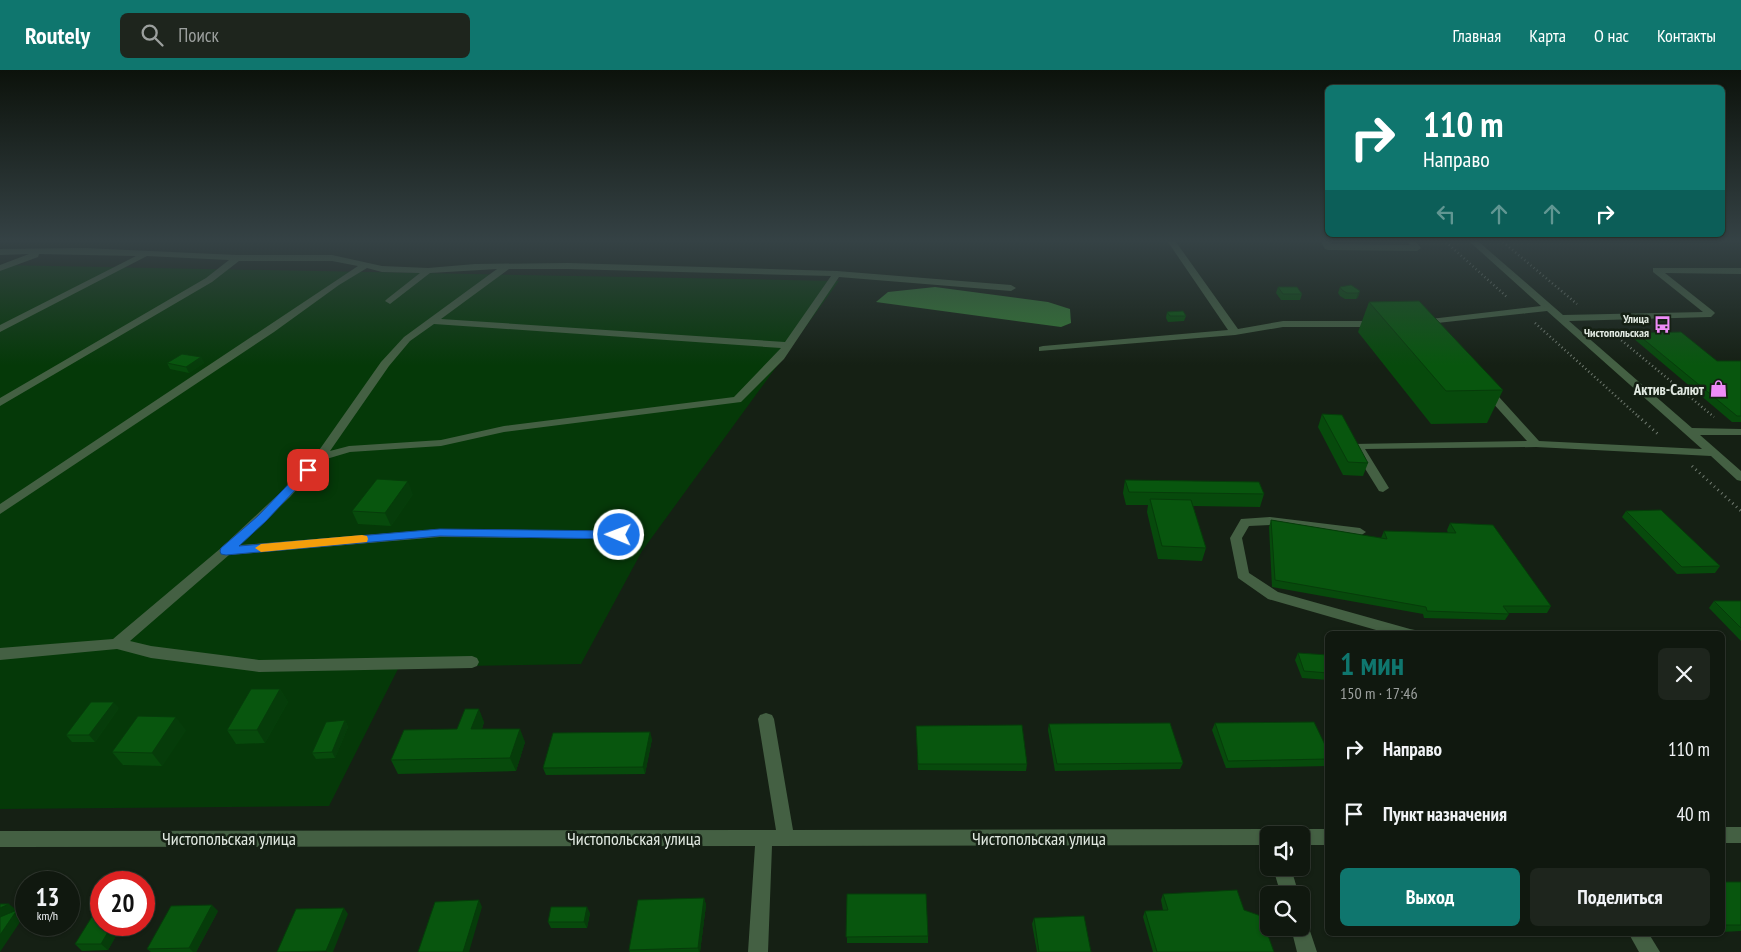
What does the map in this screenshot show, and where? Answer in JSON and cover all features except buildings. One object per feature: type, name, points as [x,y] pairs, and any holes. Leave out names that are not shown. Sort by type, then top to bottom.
[{"type":"street","points":[[0,329],[89,283]]},
{"type":"street","points":[[0,403],[204,283]]},
{"type":"street","points":[[0,510],[272,330],[336,283]]},
{"type":"street","points":[[390,302],[413,283]]},
{"type":"street","points":[[117,644],[262,518],[319,458],[393,353],[407,339],[483,283]]},
{"type":"street","points":[[319,458],[349,449],[440,443],[504,429],[737,400],[780,357],[831,283]]},
{"type":"street","points":[[951,283],[1011,288]]},
{"type":"street","points":[[1201,283],[1235,332]]},
{"type":"street","points":[[1522,283],[1741,477]]},
{"type":"street","points":[[1562,318],[1708,315],[1710,313],[1673,283]]},
{"type":"street","points":[[1407,324],[1429,327],[1551,308]]},
{"type":"street","points":[[431,321],[788,345]]},
{"type":"street","points":[[1043,349],[1235,332],[1283,324],[1388,324]]},
{"type":"street","points":[[1478,380],[1536,444]]},
{"type":"street","points":[[1689,432],[1736,432]]},
{"type":"street","points":[[1383,488],[1357,446],[1536,444],[1713,453]]},
{"type":"street","points":[[1360,532],[1270,520],[1244,522],[1236,538],[1243,575],[1273,596],[1399,631]]},
{"type":"street","points":[[226,551],[440,533],[639,535]]},
{"type":"street","points":[[0,654],[117,644],[151,652],[259,666],[472,662]]},
{"type":"street","points":[[766,719],[786,838]]},
{"type":"street","points":[[1310,837],[1325,837]]},
{"type":"street","points":[[758,952],[764,838]]},
{"type":"street","name":"Чистопольская улица","points":[[0,839],[1260,838]]},
{"type":"street","points":[[1302,936],[1307,952]]},
{"type":"street","points":[[1639,936],[1650,952]]},
{"type":"path","points":[[1491,283],[1741,511]]},
{"type":"path","points":[[1552,283],[1736,432]]},
{"type":"shaded area","points":[[0,283],[837,283],[642,551],[581,664],[399,667],[329,806],[0,809]]},
{"type":"shaded area","points":[[935,287],[1048,302],[1070,309],[1071,323],[1061,327],[876,302],[888,292]]},
{"type":"slow traffic","points":[[261,548],[362,539]]},
{"type":"place","name":"Улица Чистопольская","points":[[1663,325]]},
{"type":"place","name":"Актив-Салют","points":[[1718,389]]},
{"type":"route","points":[[308,470],[262,518],[226,551],[440,533],[619,535]]}]
